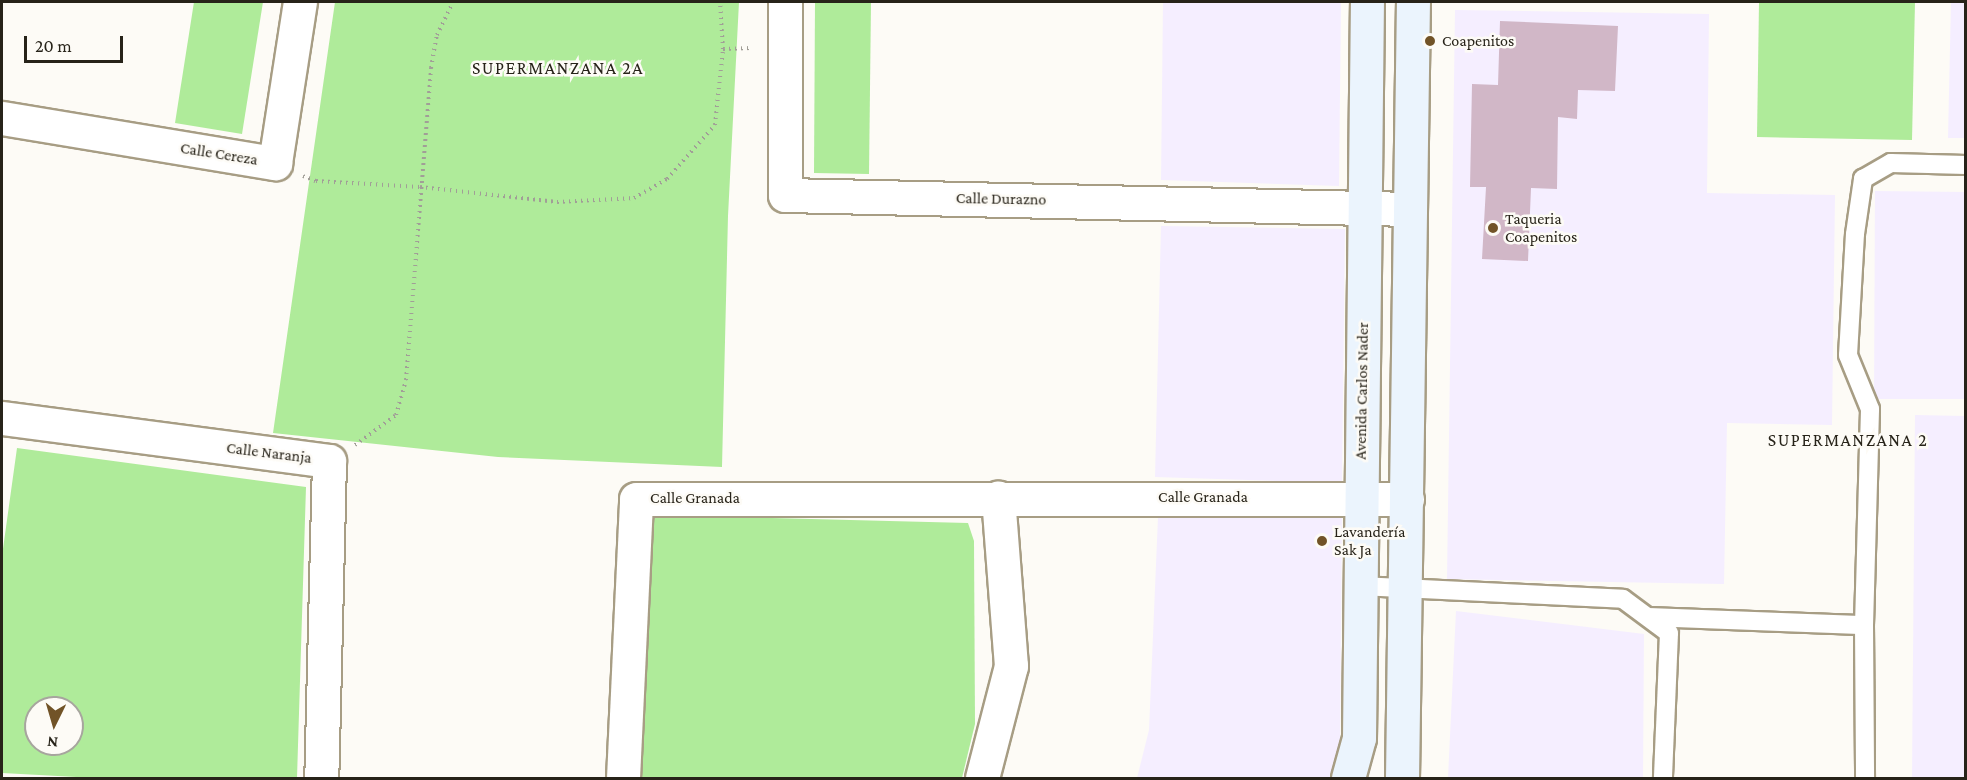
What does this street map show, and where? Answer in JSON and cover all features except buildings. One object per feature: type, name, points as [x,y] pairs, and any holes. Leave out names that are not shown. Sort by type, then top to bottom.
[{"type":"street","name":"Calle Cereza","points":[[2,118],[275,163],[300,2]]},
{"type":"street","name":"Calle Durazno","points":[[785,2],[785,195],[1364,206],[1410,209]]},
{"type":"street","name":"Avenida Carlos Nader","points":[[1348,778],[1359,738],[1366,2]]},
{"type":"street","points":[[1402,778],[1413,2]]},
{"type":"street","name":"Calle Naranja","points":[[2,418],[329,460],[321,778]]},
{"type":"street","name":"Calle Granada","points":[[623,778],[636,499],[1361,497],[1407,500]]},
{"type":"street","points":[[982,778],[1011,666],[998,498]]},
{"type":"lane","points":[[1865,778],[1864,625],[1870,409],[1848,355],[1855,234],[1863,178],[1891,163],[1965,165]]},
{"type":"lane","points":[[1360,586],[1623,599],[1651,617],[1669,633],[1663,778]]},
{"type":"lane","points":[[1651,617],[1864,625]]},
{"type":"path","points":[[329,460],[396,416],[406,380],[431,68],[437,35],[453,2]]},
{"type":"path","points":[[275,163],[316,181],[420,187],[557,202],[634,198],[667,179],[715,125],[723,49],[720,2]]},
{"type":"shaded area","points":[[1163,2],[1341,2],[1339,186],[1161,180]]},
{"type":"shaded area","points":[[1951,2],[1965,2],[1965,138],[1948,138]]},
{"type":"shaded area","points":[[1455,10],[1709,14],[1707,193],[1835,195],[1832,425],[1727,423],[1724,584],[1447,579]]},
{"type":"shaded area","points":[[1875,191],[1965,192],[1965,399],[1874,399]]},
{"type":"shaded area","points":[[1161,226],[1345,229],[1342,483],[1155,477]]},
{"type":"shaded area","points":[[1915,415],[1965,416],[1965,778],[1912,778]]},
{"type":"shaded area","points":[[1342,510],[1340,740],[1332,778],[1137,778],[1149,730],[1158,517]]},
{"type":"shaded area","points":[[1456,611],[1644,634],[1643,778],[1448,778]]},
{"type":"green space","points":[[194,2],[263,2],[242,134],[175,123]]},
{"type":"green space","points":[[335,2],[739,2],[728,216],[722,467],[498,457],[273,433]]},
{"type":"green space","points":[[815,2],[871,2],[869,174],[814,173]]},
{"type":"green space","points":[[1759,2],[1915,2],[1912,140],[1757,137]]},
{"type":"green space","points":[[17,448],[306,487],[297,778],[95,778],[2,773],[2,556]]},
{"type":"green space","points":[[651,515],[968,523],[974,541],[975,724],[962,778],[635,778]]},
{"type":"place","name":"Coapenitos","points":[[1430,41]]},
{"type":"place","name":"Taqueria Coapenitos","points":[[1493,228]]},
{"type":"place","name":"Lavandería Sak Ja","points":[[1322,541]]},
{"type":"district","name":"SUPERMANZANA 2A","points":[[558,68]]},
{"type":"district","name":"SUPERMANZANA 2","points":[[1848,440]]}]
